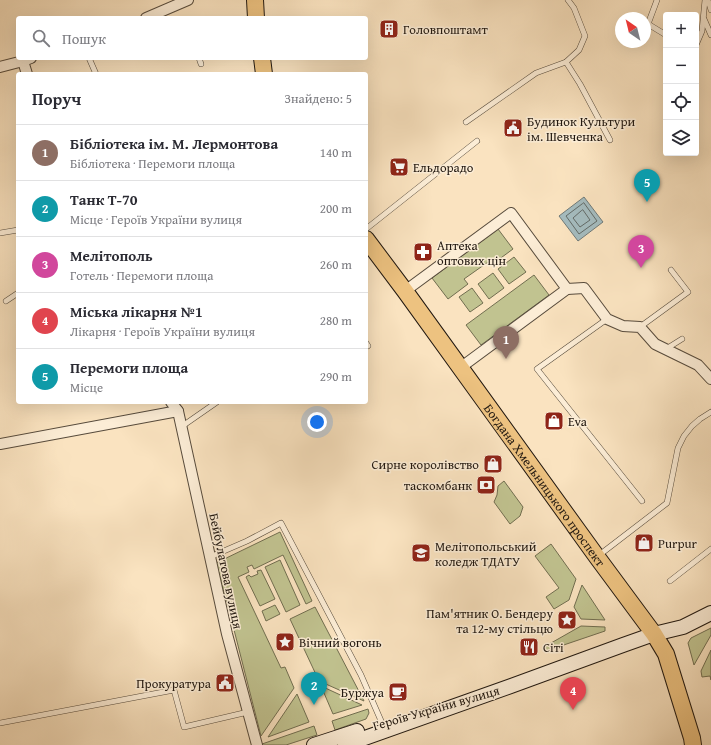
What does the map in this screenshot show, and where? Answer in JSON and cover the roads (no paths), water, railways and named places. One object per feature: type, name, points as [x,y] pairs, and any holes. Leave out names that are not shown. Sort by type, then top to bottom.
[{"type":"highway","points":[[255,0],[256,16]]},
{"type":"highway","points":[[262,60],[264,72]]},
{"type":"highway","name":"Богдана Хмельницького проспект","points":[[368,242],[654,634],[666,654],[693,745]]},
{"type":"main road","name":"Героїв України вулиця","points":[[345,745],[654,634],[683,627],[711,613]]},
{"type":"main road","name":"Героїв України вулиця","points":[[314,745],[382,723],[511,686]]},
{"type":"street","points":[[149,16],[171,3],[188,0]]},
{"type":"street","points":[[0,66],[27,60],[27,72]]},
{"type":"street","points":[[405,291],[511,213],[567,289]]},
{"type":"street","points":[[460,368],[567,289],[584,288],[607,319],[623,326],[640,327],[655,344],[698,365],[711,380]]},
{"type":"street","name":"Бейбулатова вулиця","points":[[173,404],[178,411],[227,634],[257,745]]},
{"type":"street","points":[[0,444],[178,411]]},
{"type":"lane","points":[[466,122],[536,73],[566,62],[579,50],[585,36],[574,8],[568,0]]},
{"type":"lane","points":[[657,0],[648,24],[663,33]]},
{"type":"lane","points":[[707,0],[711,10]]},
{"type":"lane","points":[[699,38],[702,31],[707,0]]},
{"type":"lane","points":[[703,19],[711,35]]},
{"type":"lane","points":[[90,60],[95,72]]},
{"type":"lane","points":[[200,60],[201,64]]},
{"type":"lane","points":[[566,62],[580,84],[610,140]]},
{"type":"lane","points":[[368,227],[477,141]]},
{"type":"lane","points":[[0,233],[16,230]]},
{"type":"lane","points":[[640,327],[688,292],[671,270]]},
{"type":"lane","points":[[6,301],[16,294]]},
{"type":"lane","points":[[607,319],[538,369],[642,501]]},
{"type":"lane","points":[[666,350],[682,339]]},
{"type":"lane","points":[[181,427],[214,404]]},
{"type":"lane","points":[[597,557],[667,504],[678,448],[684,436],[692,426],[711,412]]},
{"type":"lane","points":[[210,557],[247,541],[281,523],[361,675],[382,723]]},
{"type":"lane","points":[[670,581],[711,549]]},
{"type":"lane","points":[[0,723],[174,690],[184,727],[248,712]]},
{"type":"water","points":[[584,197],[603,222],[578,241],[559,216]]},
{"type":"place","name":"Головпоштамт","points":[[389,29]]},
{"type":"place","name":"Будинок Культури ім. Шевченка","points":[[513,128]]},
{"type":"place","name":"Ельдорадо","points":[[399,167]]},
{"type":"place","name":"Перемоги площа","points":[[647,202]]},
{"type":"place","name":"Аптека оптових цін","points":[[423,252]]},
{"type":"place","name":"Мелітополь","points":[[641,268]]},
{"type":"place","name":"Бібліотека ім. М. Лермонтова","points":[[506,359]]},
{"type":"place","name":"Eva","points":[[554,421]]},
{"type":"place","name":"Сирне королівство","points":[[493,464]]},
{"type":"place","name":"таскомбанк","points":[[486,485]]},
{"type":"place","name":"Purpur","points":[[644,543]]},
{"type":"place","name":"Мелітопольський коледж ТДАТУ","points":[[421,553]]},
{"type":"place","name":"Пам'ятник О. Бендеру та 12-му стільцю","points":[[567,620]]},
{"type":"place","name":"Вічний вогонь","points":[[285,642]]},
{"type":"place","name":"Сіті","points":[[529,647]]},
{"type":"place","name":"Прокуратура","points":[[225,683]]},
{"type":"place","name":"Буржуа","points":[[398,692]]},
{"type":"place","name":"Танк Т-70","points":[[314,705]]},
{"type":"place","name":"Міська лікарня №1","points":[[573,710]]}]
